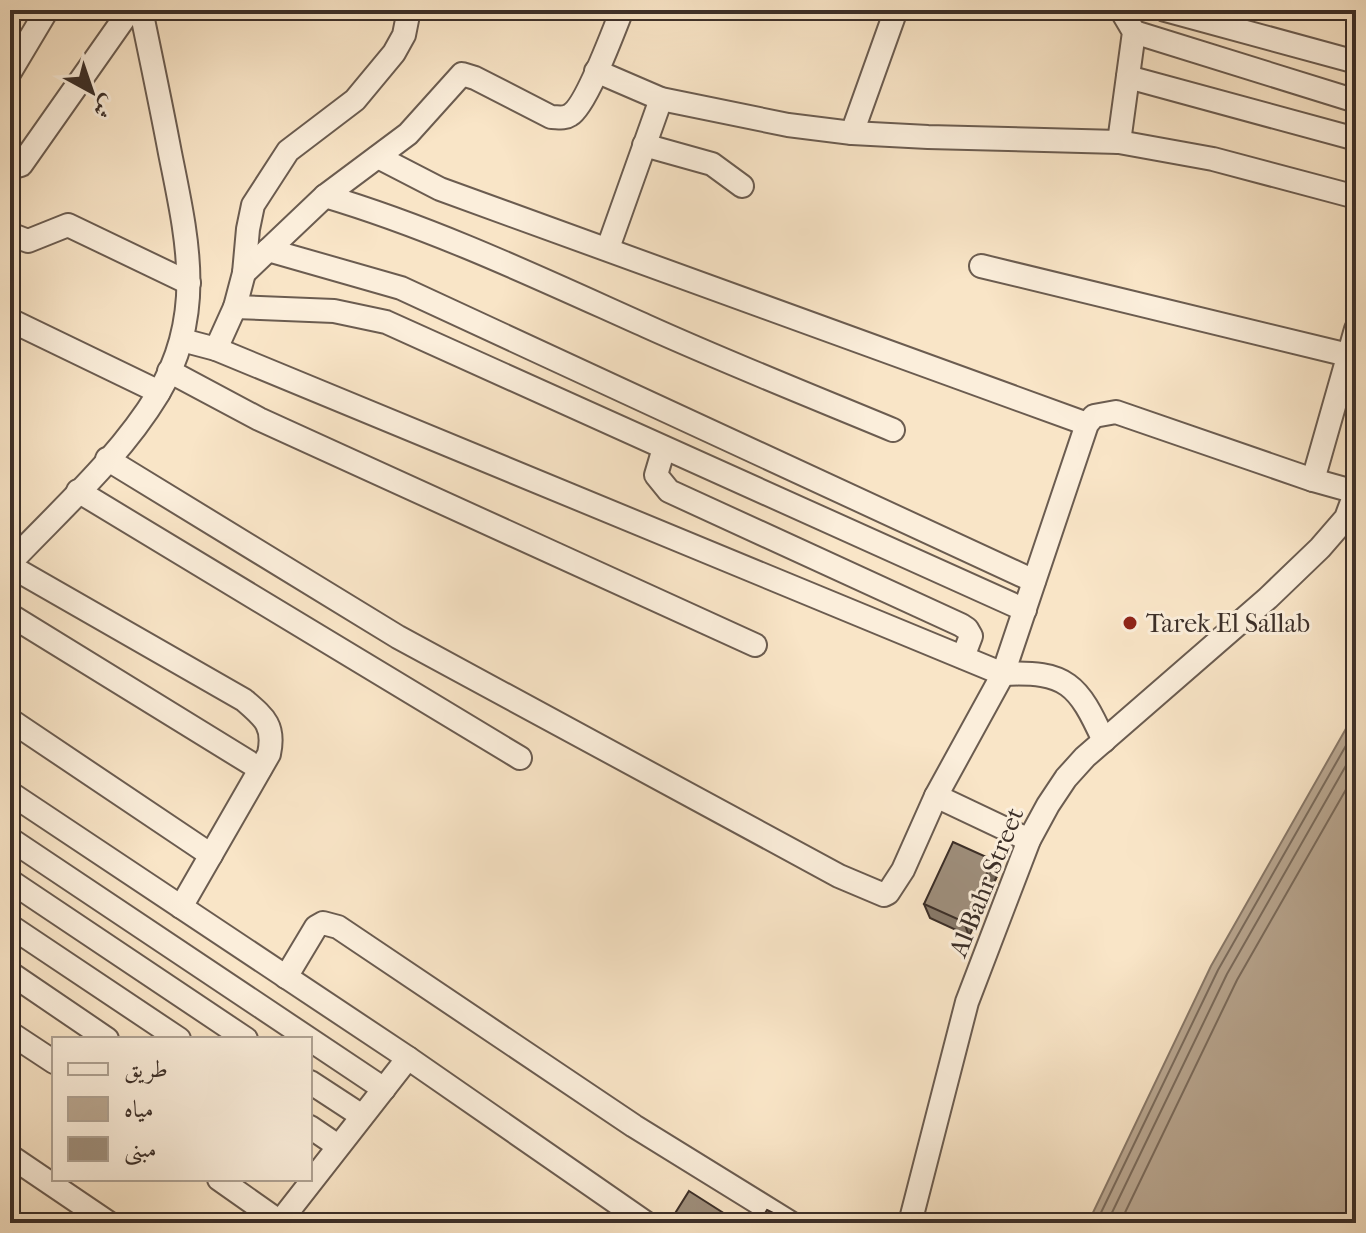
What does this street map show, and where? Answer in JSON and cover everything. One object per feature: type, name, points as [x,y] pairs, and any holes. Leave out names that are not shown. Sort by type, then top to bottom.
[{"type":"street","points":[[10,72],[47,10]]},
{"type":"street","points":[[10,168],[21,165],[130,10]]},
{"type":"street","points":[[141,10],[184,226],[189,303],[182,340],[159,392],[140,421],[10,564],[244,700],[269,726],[272,739],[269,754],[181,907]]},
{"type":"street","points":[[216,349],[235,307],[244,273],[253,205],[288,151],[355,100],[394,53],[404,35],[409,10]]},
{"type":"street","points":[[244,273],[325,196],[408,134],[462,74],[551,117],[571,115],[578,108],[596,71],[622,10]]},
{"type":"street","points":[[852,133],[896,10]]},
{"type":"street","points":[[1119,142],[1134,32],[1121,10]]},
{"type":"street","points":[[1165,10],[1356,62]]},
{"type":"street","points":[[1134,32],[1356,101]]},
{"type":"street","points":[[596,71],[661,99],[788,125],[852,133],[1119,142],[1213,159],[1356,197]]},
{"type":"street","points":[[1128,77],[1356,139]]},
{"type":"street","points":[[608,248],[661,99]]},
{"type":"street","points":[[644,145],[712,164],[742,186]]},
{"type":"street","points":[[378,157],[440,189],[1087,424]]},
{"type":"street","points":[[325,196],[438,236],[727,362],[893,430]]},
{"type":"street","points":[[10,234],[28,241],[68,225],[189,283]]},
{"type":"street","points":[[268,250],[401,288],[1034,581]]},
{"type":"street","points":[[981,266],[1348,355]]},
{"type":"street","points":[[235,307],[334,311],[386,322],[1025,610]]},
{"type":"street","points":[[10,320],[159,392]]},
{"type":"street","points":[[1313,480],[1356,329]]},
{"type":"street","points":[[182,340],[216,349],[1003,674],[1052,675],[1067,684],[1089,707],[1104,741]]},
{"type":"street","points":[[169,371],[259,419],[755,645]]},
{"type":"street","points":[[107,459],[398,637],[875,893],[888,893],[895,884],[936,796],[1003,674],[1087,424],[1094,416],[1116,412],[1356,492]]},
{"type":"street","points":[[664,448],[656,475],[669,491],[961,625],[971,636],[963,657]]},
{"type":"street","points":[[78,491],[520,758]]},
{"type":"street","name":"Al Bahr Street","points":[[910,1223],[967,1002],[1029,840],[1048,805],[1066,778],[1104,741],[1268,598],[1320,548],[1346,518],[1356,492]]},
{"type":"street","points":[[10,615],[260,769]]},
{"type":"street","points":[[10,720],[211,855]]},
{"type":"street","points":[[10,793],[408,1058],[646,1223]]},
{"type":"street","points":[[936,796],[1029,840]]},
{"type":"street","points":[[10,839],[306,1037]]},
{"type":"street","points":[[10,881],[243,1037]]},
{"type":"street","points":[[286,977],[316,927],[323,923],[338,927],[634,1126],[791,1223]]},
{"type":"street","points":[[10,926],[176,1037]]},
{"type":"street","points":[[10,973],[104,1037]]},
{"type":"street","points":[[10,1033],[52,1061]]},
{"type":"street","points":[[312,1041],[384,1089]]},
{"type":"street","points":[[312,1177],[408,1058]]},
{"type":"street","points":[[312,1083],[362,1116]]},
{"type":"street","points":[[312,1128],[338,1146]]},
{"type":"street","points":[[10,1156],[109,1223]]},
{"type":"street","points":[[222,1181],[280,1222],[309,1181]]},
{"type":"water","points":[[1356,711],[1356,1223],[1088,1223],[1211,966]]},
{"type":"building","points":[[953,842],[993,860],[964,922],[924,904]]},
{"type":"building","points":[[689,1191],[736,1221],[669,1223]]},
{"type":"building","points":[[767,1210],[783,1218],[794,1213],[812,1223],[759,1223]]},
{"type":"place","name":"Tarek El Sallab","points":[[1130,623]]}]
